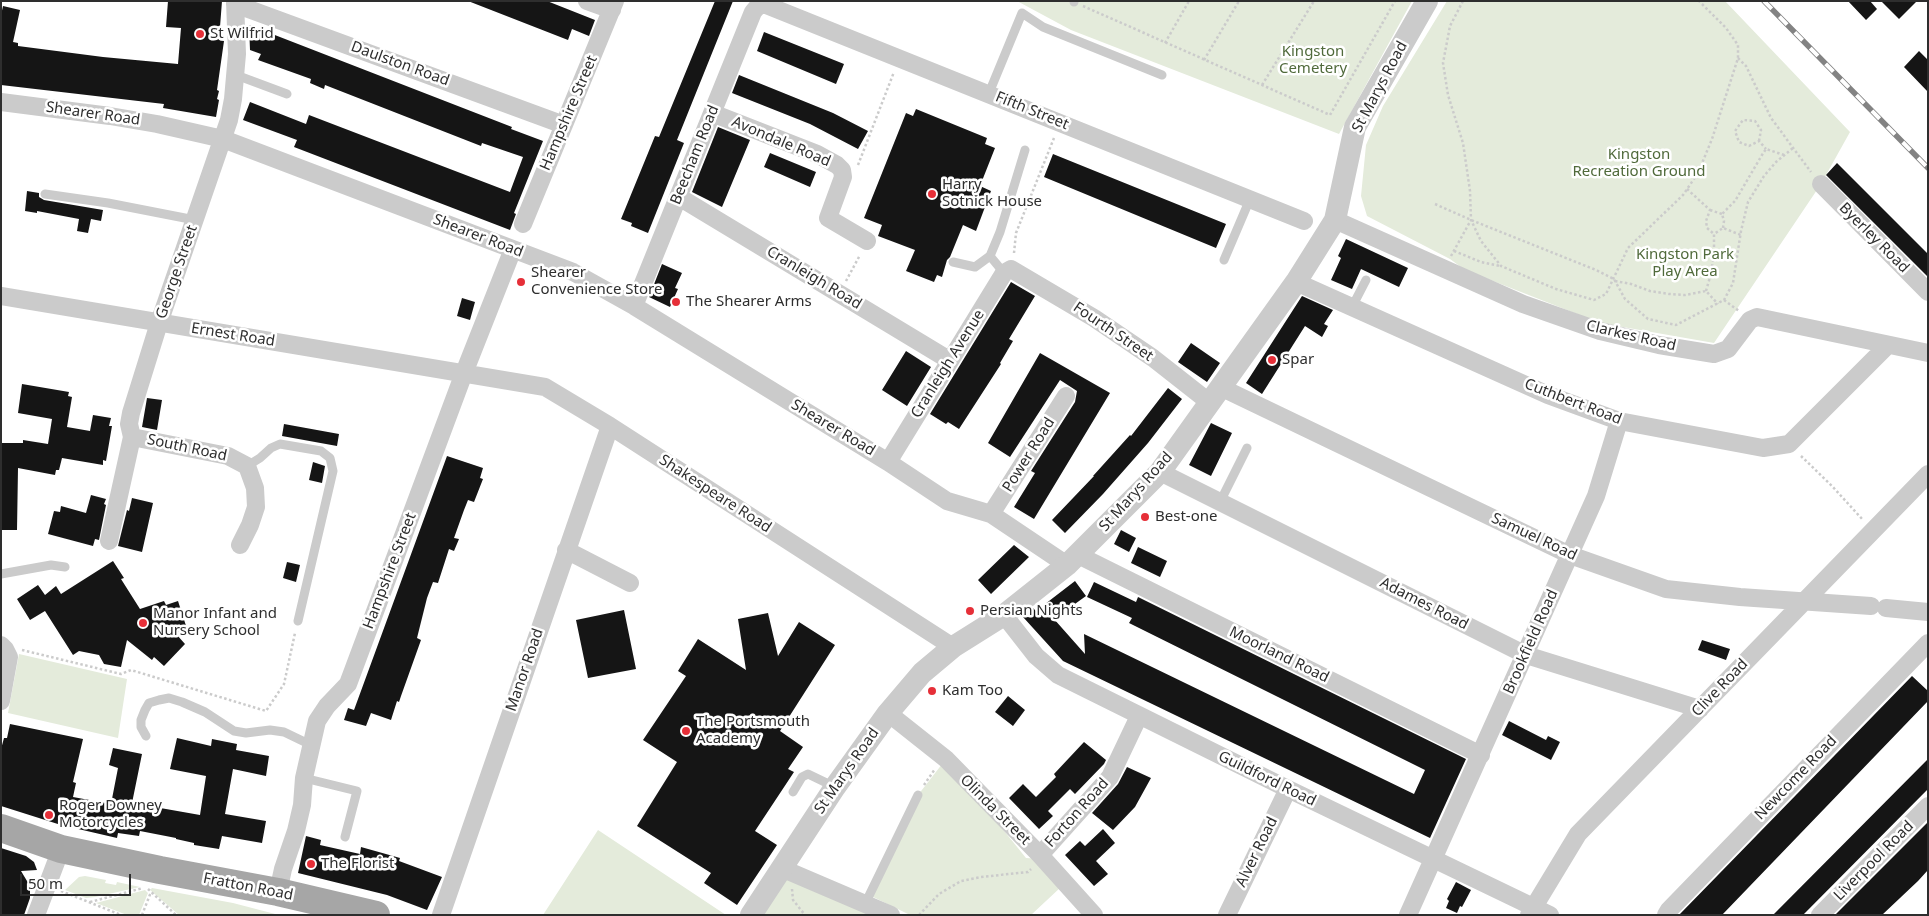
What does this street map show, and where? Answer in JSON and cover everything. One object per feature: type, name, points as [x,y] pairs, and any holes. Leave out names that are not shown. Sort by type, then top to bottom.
[{"type":"main road","name":"Fratton Road","points":[[1,828],[61,849],[278,892],[376,915]]},
{"type":"street","points":[[587,1],[614,6]]},
{"type":"street","name":"St Marys Road","points":[[752,915],[786,870],[834,787],[888,713],[922,673],[953,648],[1004,615],[1072,560],[1160,472],[1296,282],[1335,220],[1355,127],[1427,1]]},
{"type":"street","name":"George Street","points":[[109,541],[132,437],[129,424],[131,412],[223,139],[233,99],[237,54],[235,2]]},
{"type":"street","name":"Daulston Road","points":[[235,2],[564,125]]},
{"type":"street","name":"Fifth Street","points":[[759,5],[766,5],[900,58],[1304,221]]},
{"type":"street","name":"Beecham Road","points":[[634,306],[753,12],[759,5]]},
{"type":"street","name":"Hampshire Street","points":[[523,224],[614,6]]},
{"type":"street","name":"Shearer Road","points":[[1,102],[110,116],[157,124],[223,139],[572,272],[634,306],[888,462],[947,501],[992,514],[1072,560]]},
{"type":"street","name":"Avondale Road","points":[[712,114],[817,154],[842,170],[843,177],[828,218],[867,241]]},
{"type":"street","name":"Byerley Road","points":[[1821,184],[1928,292]]},
{"type":"street","name":"Cranleigh Road","points":[[678,197],[949,360]]},
{"type":"street","name":"Clarkes Road","points":[[1335,220],[1523,304],[1600,331],[1659,345],[1714,354],[1728,349],[1750,320],[1757,316],[1887,346],[1928,353]]},
{"type":"street","name":"Hampshire Street","points":[[278,892],[300,814],[310,745],[318,721],[327,706],[348,684],[464,373],[513,249]]},
{"type":"street","name":"Cranleigh Avenue","points":[[888,462],[949,360],[1008,271]]},
{"type":"street","name":"Fourth Street","points":[[1008,271],[1094,318],[1153,358],[1215,394]]},
{"type":"street","name":"Cuthbert Road","points":[[1296,282],[1548,396],[1619,421],[1764,448],[1789,444]]},
{"type":"street","name":"Ernest Road","points":[[1,296],[464,373]]},
{"type":"street","points":[[1789,444],[1887,346]]},
{"type":"street","name":"Shakespeare Road","points":[[464,373],[545,387],[610,426],[953,648]]},
{"type":"street","name":"Samuel Road","points":[[1215,394],[1570,555],[1666,589],[1928,612]]},
{"type":"street","name":"Power Road","points":[[992,514],[1066,396]]},
{"type":"street","name":"Brookfield Road","points":[[1408,915],[1596,496],[1619,421]]},
{"type":"street","name":"Manor Road","points":[[441,915],[610,426]]},
{"type":"street","name":"South Road","points":[[132,437],[228,456],[247,466],[255,488],[256,507],[240,545]]},
{"type":"street","name":"Adames Road","points":[[1160,472],[1526,654],[1700,709]]},
{"type":"street","name":"Clive Road","points":[[1531,911],[1578,834],[1928,474]]},
{"type":"street","points":[[566,550],[630,583]]},
{"type":"street","name":"Moorland Road","points":[[1072,560],[1480,755]]},
{"type":"street","name":"Guildford Road","points":[[1004,615],[1036,656],[1058,676],[1433,858],[1531,911],[1550,915]]},
{"type":"street","name":"Newcome Road","points":[[1666,915],[1668,910],[1928,643]]},
{"type":"street","points":[[1,701],[9,657],[3,647]]},
{"type":"street","name":"Olinda Street","points":[[888,713],[946,759],[1042,857],[1094,915]]},
{"type":"street","name":"Forton Road","points":[[1042,857],[1110,777],[1139,716]]},
{"type":"street","name":"Alver Road","points":[[1227,915],[1288,789]]},
{"type":"street","name":"Liverpool Road","points":[[1820,915],[1928,806]]},
{"type":"street","points":[[36,915],[61,849]]},
{"type":"street","points":[[786,870],[891,915]]},
{"type":"lane","points":[[988,93],[1022,13],[1043,27],[1162,75]]},
{"type":"lane","points":[[236,75],[287,94]]},
{"type":"lane","points":[[953,262],[975,267],[990,256],[1000,232],[1025,150]]},
{"type":"lane","points":[[45,194],[108,203],[195,220]]},
{"type":"lane","points":[[1224,260],[1250,199]]},
{"type":"lane","points":[[990,256],[1008,271]]},
{"type":"lane","points":[[1352,307],[1366,280]]},
{"type":"lane","points":[[247,466],[271,448],[280,444],[321,451],[330,458],[333,471],[298,621]]},
{"type":"lane","points":[[1220,502],[1247,448]]},
{"type":"lane","points":[[1,574],[51,565],[65,567]]},
{"type":"lane","points":[[146,736],[140,727],[141,720],[149,703],[169,698],[205,712],[234,730],[246,733],[270,730],[284,732],[310,745]]},
{"type":"lane","points":[[794,792],[802,777],[808,774],[834,787]]},
{"type":"lane","points":[[304,778],[356,791],[345,837]]},
{"type":"lane","points":[[865,904],[918,795]]},
{"type":"path","points":[[1165,43],[1189,1]]},
{"type":"path","points":[[1204,60],[1239,1]]},
{"type":"path","points":[[1262,86],[1314,1]]},
{"type":"path","points":[[1074,2],[1330,115],[1395,1]]},
{"type":"path","points":[[1463,1],[1450,26],[1443,63],[1448,95],[1463,143],[1470,191],[1471,220],[1481,242],[1502,266]]},
{"type":"path","points":[[1454,251],[1481,262],[1502,266],[1556,289],[1594,300],[1606,294],[1615,280],[1628,248],[1687,189],[1698,172],[1712,139],[1738,58],[1738,45],[1726,28],[1700,1]]},
{"type":"path","points":[[842,170],[857,166],[900,58]]},
{"type":"path","points":[[1738,58],[1746,66],[1772,118],[1821,184]]},
{"type":"path","points":[[1759,141],[1748,146],[1739,142],[1735,131],[1743,120],[1755,121],[1760,130],[1759,141],[1766,149],[1784,155]]},
{"type":"path","points":[[1008,271],[1016,233],[1060,122]]},
{"type":"path","points":[[1615,280],[1625,298],[1648,319],[1676,325],[1724,300],[1733,283],[1748,202],[1764,176],[1793,148]]},
{"type":"path","points":[[1722,214],[1735,201],[1766,149]]},
{"type":"path","points":[[1687,189],[1710,210],[1722,214]]},
{"type":"path","points":[[1435,204],[1554,252],[1615,280],[1650,291],[1669,294],[1685,295],[1706,291]]},
{"type":"path","points":[[1706,291],[1714,256],[1714,234],[1707,228],[1706,220],[1710,210]]},
{"type":"path","points":[[1714,234],[1723,228],[1722,214]]},
{"type":"path","points":[[1445,270],[1471,220]]},
{"type":"path","points":[[1723,228],[1741,235]]},
{"type":"path","points":[[839,293],[867,241]]},
{"type":"path","points":[[1706,291],[1718,304]]},
{"type":"path","points":[[1789,444],[1832,486],[1873,531]]},
{"type":"path","points":[[3,647],[24,650],[121,674],[132,670],[266,711],[284,684],[298,621]]},
{"type":"path","points":[[918,795],[934,770],[946,759]]},
{"type":"path","points":[[919,915],[938,894],[961,882],[981,877],[1028,872],[1042,857]]},
{"type":"path","points":[[786,870],[793,900],[805,915]]},
{"type":"path","points":[[88,902],[139,890],[146,885],[147,889],[176,915]]},
{"type":"path","points":[[59,890],[121,915]]},
{"type":"path","points":[[142,915],[151,892]]},
{"type":"green space","name":"Kingston Cemetery","points":[[1017,1],[1412,1],[1339,134],[1071,30]]},
{"type":"green space","name":"Kingston Recreation Ground","points":[[1447,1],[1725,1],[1850,132],[1821,184],[1714,343],[1600,323],[1465,270],[1450,259],[1367,216],[1361,196],[1366,145],[1383,106]]},
{"type":"green space","points":[[19,654],[127,679],[118,738],[8,713]]},
{"type":"green space","points":[[946,759],[1026,858],[1043,859],[1061,887],[1031,915],[910,915],[869,895],[918,795]]},
{"type":"green space","points":[[598,830],[726,915],[543,915]]},
{"type":"green space","points":[[781,868],[891,915],[752,915]]},
{"type":"green space","points":[[85,876],[106,880],[105,883],[116,885],[117,882],[140,887],[86,898],[65,890],[79,877]]},
{"type":"green space","points":[[152,888],[233,903],[279,915],[179,915],[150,890]]},
{"type":"green space","points":[[145,890],[148,893],[139,915],[127,915],[96,903]]},
{"type":"building","points":[[168,1],[222,1],[219,40],[224,41],[217,90],[219,91],[217,99],[219,100],[216,117],[163,108],[164,104],[1,85],[1,15],[3,6],[20,10],[13,42],[18,43],[18,46],[178,64],[181,28],[166,27]]},
{"type":"building","points":[[468,1],[547,1],[595,20],[589,36],[572,29],[568,40]]},
{"type":"building","points":[[715,1],[733,1],[677,140],[684,143],[648,233],[631,226],[632,223],[621,219],[655,136],[659,137]]},
{"type":"building","points":[[1848,1],[1870,1],[1877,9],[1866,20]]},
{"type":"building","points":[[1881,1],[1917,1],[1899,19]]},
{"type":"building","points":[[249,25],[512,127],[511,129],[543,141],[514,213],[516,214],[510,230],[294,147],[297,140],[243,120],[250,102],[306,124],[309,115],[510,192],[523,157],[482,143],[481,146],[325,85],[324,89],[310,83],[311,79],[258,60],[261,54],[250,50]]},
{"type":"building","points":[[764,32],[844,64],[836,84],[757,51]]},
{"type":"building","points":[[1919,51],[1928,60],[1928,92],[1904,67]]},
{"type":"building","points":[[739,75],[833,113],[868,131],[858,149],[810,124],[732,93]]},
{"type":"building","name":"Harry Sotnick House","points":[[916,109],[987,138],[985,144],[995,148],[980,186],[991,191],[976,231],[963,225],[947,260],[942,277],[937,275],[934,282],[906,271],[915,250],[878,236],[882,225],[864,218],[906,113],[913,116]]},
{"type":"building","points":[[718,127],[750,140],[722,207],[692,192]]},
{"type":"building","points":[[770,153],[816,172],[810,187],[764,167]]},
{"type":"building","points":[[1053,154],[1226,224],[1216,248],[1044,177]]},
{"type":"building","points":[[1837,163],[1928,254],[1928,277],[1826,175]]},
{"type":"building","points":[[27,191],[39,193],[39,197],[44,200],[103,210],[101,221],[91,219],[88,233],[77,231],[79,219],[37,211],[37,213],[25,211]]},
{"type":"building","points":[[1346,239],[1408,268],[1399,287],[1361,269],[1352,289],[1331,280],[1341,258],[1338,256]]},
{"type":"building","points":[[662,264],[682,273],[675,288],[678,289],[670,307],[649,297]]},
{"type":"building","points":[[1011,282],[1035,296],[1009,339],[1013,341],[1001,364],[959,429],[948,422],[946,424],[930,414]]},
{"type":"building","name":"Spar","points":[[1302,296],[1333,310],[1324,324],[1328,326],[1322,337],[1305,326],[1262,394],[1246,383]]},
{"type":"building","points":[[462,298],[475,302],[470,320],[457,316]]},
{"type":"building","points":[[1191,343],[1220,363],[1207,382],[1178,362]]},
{"type":"building","points":[[906,351],[931,367],[907,406],[882,390]]},
{"type":"building","points":[[1040,353],[1110,393],[1034,519],[1014,507],[1035,473],[1031,471],[1075,402],[1077,391],[1060,380],[1010,457],[988,443]]},
{"type":"building","points":[[22,384],[69,392],[68,396],[72,397],[67,427],[90,431],[93,415],[111,418],[109,426],[112,426],[106,461],[103,460],[103,465],[62,458],[59,470],[56,470],[55,475],[18,468],[17,530],[1,530],[1,443],[23,443],[23,440],[48,444],[52,419],[18,413]]},
{"type":"building","points":[[1168,388],[1182,399],[1148,443],[1065,533],[1052,520],[1131,436]]},
{"type":"building","points":[[147,398],[162,400],[157,430],[142,427]]},
{"type":"building","points":[[1211,423],[1232,433],[1211,476],[1189,465]]},
{"type":"building","points":[[284,424],[339,434],[337,446],[282,436]]},
{"type":"building","points":[[447,456],[483,468],[480,478],[483,479],[474,502],[468,500],[454,538],[459,539],[454,551],[449,549],[438,583],[433,582],[417,638],[421,640],[399,702],[397,701],[391,720],[371,713],[366,726],[344,720],[348,708],[354,710]]},
{"type":"building","points":[[313,462],[325,466],[322,483],[309,480]]},
{"type":"building","points":[[91,495],[106,499],[99,540],[95,539],[93,546],[48,534],[54,511],[60,512],[61,506],[86,513]]},
{"type":"building","points":[[132,498],[153,503],[142,552],[118,546]]},
{"type":"building","points":[[1121,530],[1136,538],[1129,552],[1114,544]]},
{"type":"building","points":[[1014,545],[1029,557],[991,594],[978,580]]},
{"type":"building","points":[[1138,547],[1167,561],[1160,577],[1131,563]]},
{"type":"building","points":[[113,561],[124,578],[121,579],[140,609],[164,601],[166,605],[178,601],[188,632],[177,635],[185,644],[164,666],[154,657],[152,660],[127,640],[121,667],[104,664],[99,655],[79,651],[73,655],[45,611],[30,620],[17,599],[38,585],[45,595],[56,586],[61,594]]},
{"type":"building","points":[[287,562],[300,565],[296,582],[283,578]]},
{"type":"building","points":[[1075,581],[1086,596],[1054,619],[1085,654],[1084,634],[1414,794],[1425,770],[1129,623],[1132,618],[1087,597],[1094,582],[1136,602],[1138,597],[1466,759],[1430,838],[1063,661],[1023,617],[1033,608],[1036,611]]},
{"type":"building","points":[[624,610],[636,669],[588,678],[576,620]]},
{"type":"building","points":[[768,613],[778,656],[799,622],[835,645],[780,731],[803,747],[788,769],[794,772],[755,831],[777,845],[737,905],[704,883],[711,873],[637,826],[677,762],[643,740],[686,676],[678,671],[698,639],[746,670],[738,619]]},
{"type":"building","points":[[1702,640],[1730,649],[1726,660],[1698,650]]},
{"type":"building","points":[[1912,676],[1928,691],[1928,701],[1722,915],[1679,915]]},
{"type":"building","points":[[1008,696],[1025,710],[1013,726],[995,712]]},
{"type":"building","points":[[1509,721],[1546,740],[1548,736],[1560,742],[1551,760],[1502,735]]},
{"type":"building","points":[[10,724],[83,739],[73,782],[76,783],[73,797],[111,804],[118,768],[109,765],[113,748],[142,754],[132,803],[200,815],[206,776],[170,769],[177,738],[211,746],[212,739],[237,744],[236,750],[269,756],[266,776],[233,769],[225,814],[266,821],[262,843],[222,836],[219,849],[194,845],[194,843],[176,838],[140,831],[139,836],[118,833],[117,838],[61,825],[1,806],[1,749],[4,738],[7,738]]},
{"type":"building","points":[[1084,742],[1106,760],[1104,764],[1075,794],[1070,789],[1048,811],[1053,816],[1039,829],[1009,798],[1023,784],[1036,797],[1056,777],[1054,774]]},
{"type":"building","points":[[1928,759],[1928,789],[1803,915],[1773,915]]},
{"type":"building","points":[[1127,767],[1151,778],[1135,807],[1113,830],[1092,813],[1118,784]]},
{"type":"building","points":[[1928,822],[1928,870],[1918,881],[1882,915],[1835,915]]},
{"type":"building","points":[[1103,829],[1115,843],[1096,861],[1108,874],[1094,886],[1065,855],[1080,841],[1085,846]]},
{"type":"building","points":[[306,836],[321,840],[320,845],[360,854],[361,847],[400,858],[399,861],[442,877],[427,910],[387,895],[298,873]]},
{"type":"building","points":[[1,848],[26,856],[34,862],[37,870],[21,871],[30,886],[30,898],[24,915],[1,915]]},
{"type":"building","points":[[1456,882],[1471,890],[1457,913],[1446,908],[1449,901],[1447,899]]},
{"type":"railway","points":[[1764,1],[1928,168]]},
{"type":"place","name":"St Wilfrid","points":[[200,34]]},
{"type":"place","name":"Harry Sotnick House","points":[[932,194]]},
{"type":"place","name":"Shearer Convenience Store","points":[[521,282]]},
{"type":"place","name":"The Shearer Arms","points":[[676,302]]},
{"type":"place","name":"Spar","points":[[1272,360]]},
{"type":"place","name":"Best-one","points":[[1145,517]]},
{"type":"place","name":"Persian Nights","points":[[970,611]]},
{"type":"place","name":"Manor Infant and Nursery School","points":[[143,623]]},
{"type":"place","name":"Kam Too","points":[[932,691]]},
{"type":"place","name":"The Portsmouth Academy","points":[[686,731]]},
{"type":"place","name":"Roger Downey Motorcycles","points":[[49,815]]},
{"type":"place","name":"The Florist","points":[[311,864]]},
{"type":"park label","name":"Kingston Park Play Area","points":[[1685,264]]}]
